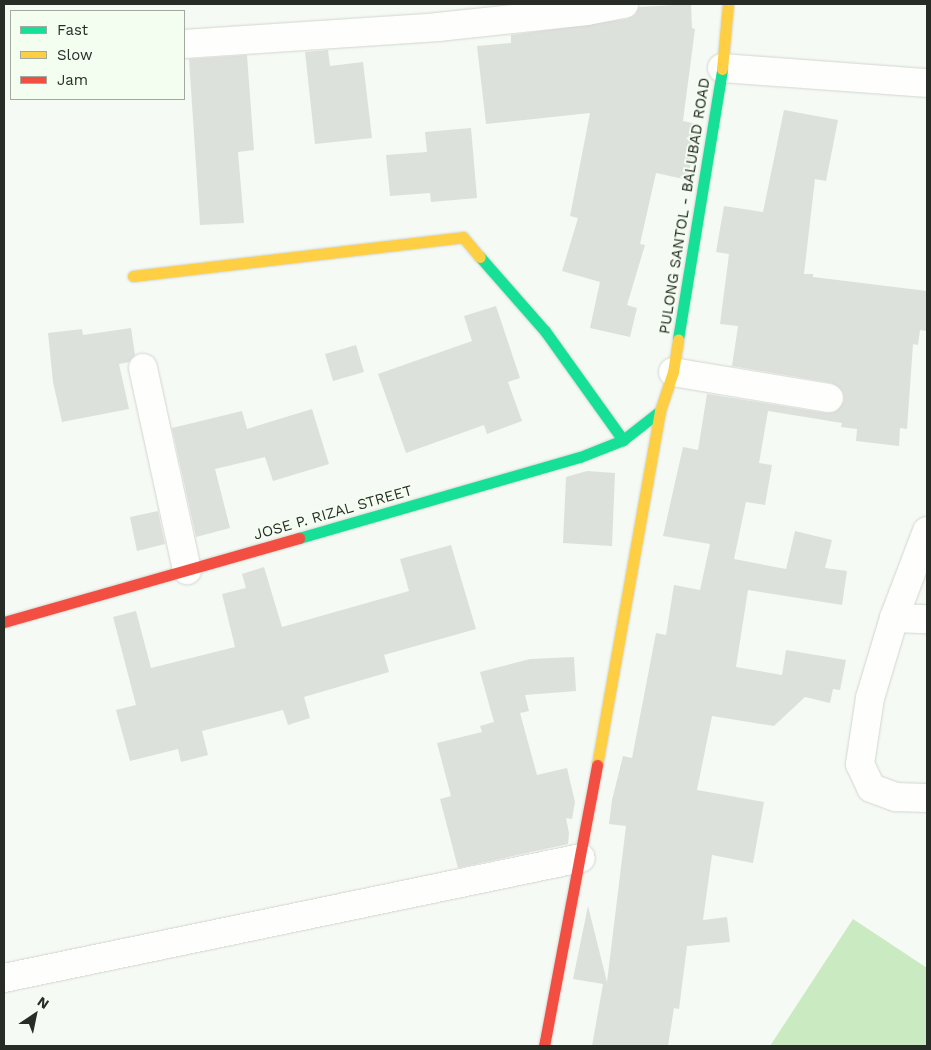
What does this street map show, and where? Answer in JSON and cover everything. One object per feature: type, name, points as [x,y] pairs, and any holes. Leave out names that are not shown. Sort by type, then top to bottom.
[{"type":"street","points":[[185,44],[438,27],[587,11],[624,4]]},
{"type":"street","name":"PULONG SANTOL - BALUBAD ROAD","points":[[544,1046],[581,858],[660,411],[673,372],[722,68],[728,4]]},
{"type":"street","points":[[722,68],[927,83]]},
{"type":"street","points":[[133,276],[463,237],[545,331],[623,440]]},
{"type":"street","points":[[143,368],[187,570]]},
{"type":"street","points":[[673,372],[829,398]]},
{"type":"street","name":"JOSE P. RIZAL STREET","points":[[4,622],[580,457],[623,440],[660,411]]},
{"type":"street","points":[[927,531],[894,618],[870,698],[860,764],[871,788],[896,797],[927,798]]},
{"type":"street","points":[[894,618],[927,619]]},
{"type":"street","points":[[4,978],[581,858]]},
{"type":"green space","points":[[853,919],[927,968],[927,1046],[770,1046]]},
{"type":"building","points":[[691,4],[692,28],[695,29],[683,121],[697,124],[688,180],[656,173],[640,244],[645,245],[627,305],[637,308],[630,337],[590,328],[600,282],[562,271],[578,218],[570,216],[590,113],[486,124],[477,46],[511,43],[511,35],[627,19],[635,15],[639,7]]},
{"type":"building","points":[[328,50],[330,66],[363,62],[372,138],[315,144],[305,52]]},
{"type":"building","points":[[247,55],[254,150],[238,152],[244,223],[200,225],[189,59]]},
{"type":"building","points":[[784,110],[838,120],[826,181],[815,179],[804,274],[813,274],[813,277],[927,291],[927,331],[920,330],[918,345],[913,344],[907,429],[900,428],[899,446],[856,441],[857,429],[841,427],[842,423],[768,411],[759,463],[772,465],[765,505],[746,502],[734,559],[786,569],[795,531],[832,540],[825,568],[847,571],[842,605],[748,590],[736,667],[782,675],[786,650],[846,660],[840,690],[833,689],[830,703],[805,697],[774,726],[712,716],[697,790],[764,802],[753,863],[712,855],[703,920],[727,917],[730,942],[687,946],[679,1009],[674,1008],[668,1046],[592,1046],[603,984],[573,979],[588,906],[607,982],[626,826],[609,824],[612,800],[623,756],[632,758],[656,633],[666,635],[674,585],[700,590],[710,544],[663,536],[683,447],[698,450],[707,394],[826,413],[835,412],[844,401],[843,392],[832,383],[732,366],[738,326],[720,324],[729,254],[716,252],[724,206],[763,212]]},
{"type":"building","points":[[471,128],[477,198],[431,202],[430,193],[390,196],[386,155],[427,152],[425,132]]},
{"type":"building","points":[[496,306],[520,378],[508,382],[522,421],[487,434],[484,425],[406,453],[378,374],[472,341],[464,316]]},
{"type":"building","points":[[131,328],[135,355],[129,362],[119,364],[129,409],[62,422],[53,382],[48,333],[82,329],[83,335]]},
{"type":"building","points":[[356,345],[364,372],[333,381],[325,354]]},
{"type":"building","points":[[312,409],[329,464],[273,481],[265,457],[215,469],[230,528],[196,537],[172,428],[242,411],[247,429]]},
{"type":"building","points":[[587,471],[615,473],[612,546],[563,543],[566,477]]},
{"type":"building","points":[[158,511],[165,544],[137,551],[130,517]]},
{"type":"building","points":[[451,545],[476,629],[384,655],[389,672],[304,697],[310,718],[288,725],[283,710],[202,731],[208,755],[181,762],[178,749],[130,761],[116,710],[136,705],[113,617],[136,611],[151,668],[235,647],[222,594],[246,588],[242,574],[264,567],[282,627],[409,591],[400,559]]},
{"type":"building","points":[[574,657],[576,691],[525,695],[529,711],[520,713],[537,775],[567,768],[575,802],[572,819],[566,818],[569,833],[568,844],[458,868],[440,799],[451,796],[437,743],[482,732],[480,726],[494,722],[480,672],[530,659]]},
{"type":"traffic: fast","points":[[678,339],[722,69]]},
{"type":"traffic: fast","points":[[480,257],[545,331],[623,440]]},
{"type":"traffic: fast","points":[[299,538],[580,457],[623,440],[660,411]]},
{"type":"traffic: slow","points":[[722,69],[728,4]]},
{"type":"traffic: slow","points":[[133,276],[463,237],[480,257]]},
{"type":"traffic: slow","points":[[597,765],[660,411],[673,372],[678,339]]},
{"type":"traffic: jam","points":[[4,622],[299,538]]},
{"type":"traffic: jam","points":[[544,1046],[597,765]]}]
